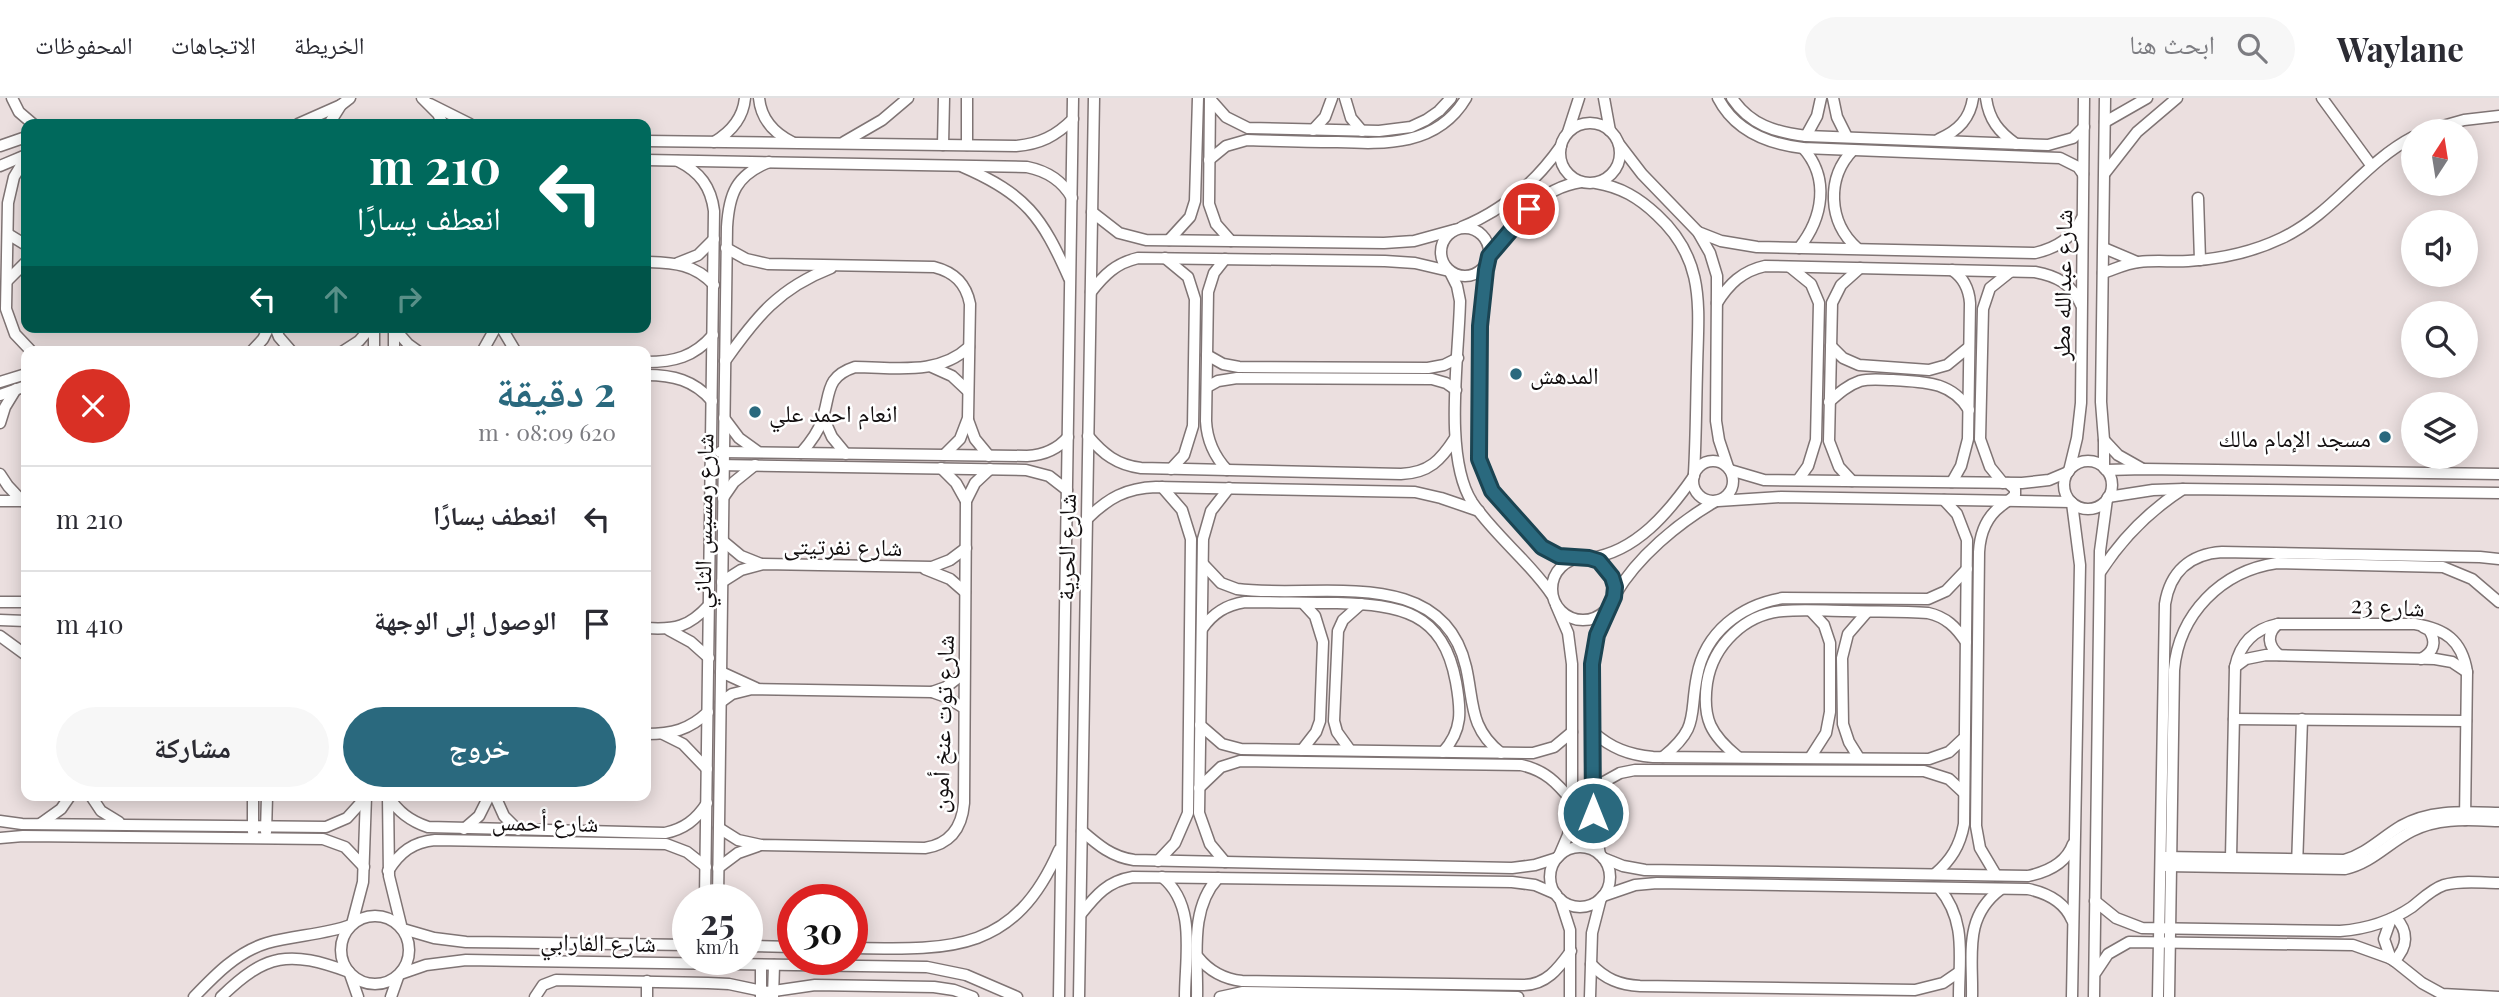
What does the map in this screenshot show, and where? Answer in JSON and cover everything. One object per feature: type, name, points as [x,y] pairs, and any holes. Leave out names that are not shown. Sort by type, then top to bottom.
[{"type":"street","points":[[12,98],[19,112],[27,119]]},
{"type":"street","points":[[713,142],[734,127],[741,116],[745,98]]},
{"type":"street","points":[[759,98],[764,117],[772,128],[794,143]]},
{"type":"street","points":[[840,144],[882,120],[908,98]]},
{"type":"street","points":[[943,145],[944,98]]},
{"type":"street","points":[[967,98],[967,145]]},
{"type":"street","name":"شارع الحرية","points":[[1059,997],[1073,98]]},
{"type":"street","name":"شارع الحرية","points":[[1079,997],[1094,98]]},
{"type":"street","points":[[1198,98],[1202,191],[1223,233],[1231,241]]},
{"type":"street","points":[[1313,130],[1325,117],[1332,98]]},
{"type":"street","points":[[1345,98],[1351,118],[1362,131]]},
{"type":"street","points":[[1210,99],[1226,117],[1248,128],[1362,131],[1411,127],[1439,111],[1451,98]]},
{"type":"street","points":[[1209,160],[1226,146],[1247,140],[1398,143],[1428,133],[1442,125],[1466,98]]},
{"type":"street","points":[[1579,98],[1560,155],[1567,172],[1581,182]]},
{"type":"street","points":[[1604,98],[1610,131],[1633,165],[1698,232],[1714,264],[1717,303],[1716,411],[1719,440],[1734,482],[1729,494],[1696,512],[1661,542],[1627,577],[1602,614],[1582,620],[1572,618],[1554,600],[1517,552],[1479,511],[1460,477],[1455,438],[1459,294],[1440,257],[1440,248],[1447,234],[1492,213],[1517,196],[1542,172],[1572,130],[1591,124],[1610,131]]},
{"type":"street","points":[[1718,98],[1743,128],[1771,136],[1853,150],[2049,151],[2073,138],[2084,127]]},
{"type":"street","points":[[1732,98],[1771,136]]},
{"type":"street","points":[[1799,248],[1815,224],[1821,197],[1818,175],[1804,142],[1823,98],[1832,98],[1837,117],[1847,137]]},
{"type":"street","points":[[1937,141],[1962,124],[1968,116],[1973,98]]},
{"type":"street","points":[[1986,98],[1991,119],[1998,129],[2016,144]]},
{"type":"street","name":"شارع عبدالله مطر","points":[[2068,471],[2077,438],[2081,403],[2084,98]]},
{"type":"street","name":"شارع عبدالله مطر","points":[[2105,98],[2101,402],[2105,469]]},
{"type":"street","points":[[2105,122],[2147,98]]},
{"type":"street","points":[[2105,173],[2143,126],[2177,98]]},
{"type":"street","points":[[2322,98],[2371,166]]},
{"type":"street","points":[[1169,240],[1190,217],[1202,191],[1209,160],[1210,99]]},
{"type":"street","points":[[426,100],[439,119]]},
{"type":"street","points":[[426,100],[461,119]]},
{"type":"street","points":[[308,119],[345,101]]},
{"type":"street","points":[[332,119],[345,101]]},
{"type":"street","points":[[2473,119],[2499,116]]},
{"type":"street","points":[[651,141],[1016,146],[1043,142],[1073,120]]},
{"type":"street","points":[[1247,140],[1245,134],[1248,128]]},
{"type":"street","points":[[1804,142],[1847,137],[2016,144],[2049,151],[2078,166],[2083,174]]},
{"type":"street","points":[[1874,138],[1874,150]]},
{"type":"street","points":[[0,146],[21,139]]},
{"type":"street","points":[[817,143],[817,163]]},
{"type":"street","points":[[1596,183],[1613,173],[1620,154],[1619,144]]},
{"type":"street","points":[[2103,273],[2137,262],[2200,260],[2255,249],[2294,232],[2328,208],[2371,166],[2401,144]]},
{"type":"street","points":[[1015,166],[1019,158],[1016,146]]},
{"type":"street","points":[[1853,150],[1839,169],[1834,209],[1842,231],[1857,248]]},
{"type":"street","points":[[0,166],[21,158]]},
{"type":"street","points":[[651,160],[1027,167],[1049,174],[1067,189],[1072,198]]},
{"type":"street","name":"شارع رمسيس الثاني","points":[[678,161],[700,176],[713,199],[706,867],[709,884]]},
{"type":"street","name":"شارع رمسيس الثاني","points":[[715,884],[719,828],[727,227],[730,202],[740,181],[748,173],[769,162]]},
{"type":"street","points":[[21,165],[14,177],[4,214],[8,234],[6,327],[27,346]]},
{"type":"street","points":[[958,165],[1002,186],[1030,208],[1051,238],[1071,283]]},
{"type":"street","points":[[1091,292],[1117,265],[1144,258],[1385,261],[1415,263],[1457,275],[1472,275],[1485,267],[1489,258],[1529,209],[1550,191],[1581,182],[1596,183],[1626,191],[1652,210],[1675,232],[1690,260],[1696,290],[1694,474],[1695,488],[1703,498],[1717,501],[1781,497],[2071,502],[2081,508],[2093,508],[2108,498],[2184,488],[2499,493]]},
{"type":"street","points":[[1517,196],[1529,209]]},
{"type":"street","points":[[1652,210],[1664,197]]},
{"type":"street","points":[[1821,197],[1834,198]]},
{"type":"street","points":[[2198,198],[2200,260]]},
{"type":"street","points":[[1092,212],[1119,233],[1146,240],[1384,243],[1414,241],[1458,228],[1470,228],[1483,235],[1489,248],[1489,258],[1480,326],[1478,436],[1482,470],[1498,500],[1531,537],[1550,552],[1569,558],[1602,556],[1623,548],[1648,529],[1678,498],[1694,474],[1707,461],[1718,461],[1752,478],[1798,481],[2005,483],[2049,480],[2082,462],[2094,462],[2105,469],[2499,474]]},
{"type":"street","points":[[1698,232],[1721,241],[1757,247],[2035,253],[2059,245],[2069,238],[2082,218]]},
{"type":"street","points":[[678,263],[698,255],[719,223],[727,227]]},
{"type":"street","points":[[8,234],[21,242]]},
{"type":"street","points":[[1144,258],[1139,248],[1146,240]]},
{"type":"street","points":[[1253,242],[1254,260]]},
{"type":"street","points":[[1384,243],[1389,252],[1385,261]]},
{"type":"street","points":[[1757,247],[1753,260],[1757,268]]},
{"type":"street","points":[[726,248],[757,262],[934,267],[951,273],[964,286],[968,295],[968,418],[975,439],[989,456]]},
{"type":"street","points":[[2104,248],[2137,262]]},
{"type":"street","points":[[1902,250],[1903,269]]},
{"type":"street","points":[[2035,253],[2038,265],[2035,272]]},
{"type":"street","points":[[1165,258],[1188,277],[1195,292],[1193,426],[1184,455],[1171,469]]},
{"type":"street","points":[[1224,259],[1214,273],[1208,292],[1206,426],[1212,450],[1227,470]]},
{"type":"street","points":[[651,262],[678,263],[698,271],[714,285]]},
{"type":"street","points":[[725,361],[769,304],[801,281],[837,265]]},
{"type":"street","points":[[7,281],[21,267]]},
{"type":"street","points":[[1717,303],[1738,278],[1757,268],[1790,267],[2035,272],[2059,279],[2069,286],[2081,305]]},
{"type":"street","points":[[1790,267],[1811,284],[1819,303],[1816,440],[1808,466],[1798,481]]},
{"type":"street","points":[[1852,481],[1839,467],[1829,441],[1832,303],[1841,285],[1860,268]]},
{"type":"street","points":[[1952,270],[1964,280],[1970,295],[1968,439],[1961,466],[1952,482]]},
{"type":"street","points":[[1935,874],[1951,857],[1961,836],[1964,738],[1971,682],[1982,531],[1992,514],[2015,492],[2013,486],[2005,483],[1990,467],[1980,439],[1984,304],[1990,288],[2011,271]]},
{"type":"street","points":[[1195,292],[1208,292]]},
{"type":"street","points":[[1819,303],[1825,299],[1832,303]]},
{"type":"street","points":[[1970,303],[1977,300],[1984,304]]},
{"type":"street","points":[[1459,326],[1463,322],[1472,321],[1480,326]]},
{"type":"street","points":[[351,346],[367,333]]},
{"type":"street","points":[[398,333],[411,346]]},
{"type":"street","points":[[651,362],[667,362],[688,356],[698,351],[713,334]]},
{"type":"street","points":[[1697,344],[1716,344]]},
{"type":"street","points":[[1831,346],[1843,358],[1868,367],[1929,376],[1948,388],[1969,410]]},
{"type":"street","points":[[801,453],[815,436],[833,381],[847,370],[855,367],[932,367],[952,360],[969,347]]},
{"type":"street","points":[[1829,402],[1850,385],[1867,379],[1929,376],[1948,365],[1969,347]]},
{"type":"street","points":[[1207,355],[1223,364],[1239,367],[1428,368],[1444,365],[1458,358]]},
{"type":"street","points":[[651,362],[658,367],[651,375]]},
{"type":"street","points":[[1069,364],[1089,364]]},
{"type":"street","points":[[932,367],[952,376],[968,391]]},
{"type":"street","points":[[1867,379],[1864,373],[1868,367]]},
{"type":"street","points":[[651,375],[688,381],[712,401]]},
{"type":"street","points":[[0,382],[21,376]]},
{"type":"street","points":[[1207,387],[1218,381],[1237,378],[1432,379],[1446,383],[1456,390]]},
{"type":"street","points":[[0,395],[21,387]]},
{"type":"street","points":[[0,423],[5,408],[21,387]]},
{"type":"street","points":[[2081,403],[2091,407],[2101,402]]},
{"type":"street","points":[[1696,412],[1706,415],[1716,411]]},
{"type":"street","points":[[823,417],[832,437],[846,454]]},
{"type":"street","points":[[724,418],[739,438],[759,452]]},
{"type":"street","points":[[944,455],[960,439],[968,418]]},
{"type":"street","points":[[1193,426],[1200,429],[1206,426]]},
{"type":"street","points":[[1088,436],[1107,456],[1129,467],[1412,474],[1437,463],[1455,438]]},
{"type":"street","points":[[711,452],[1010,456],[1046,453],[1068,437]]},
{"type":"street","points":[[1968,439],[1980,439]]},
{"type":"street","points":[[1816,440],[1821,443],[1829,441]]},
{"type":"street","points":[[2104,440],[2118,454],[2144,469]]},
{"type":"street","points":[[880,454],[880,467]]},
{"type":"street","points":[[1009,470],[1013,463],[1010,456]]},
{"type":"street","points":[[711,464],[1037,472],[1049,476],[1068,490]]},
{"type":"street","points":[[723,498],[734,482],[755,465]]},
{"type":"street","points":[[941,468],[956,483],[966,501]]},
{"type":"street","points":[[966,501],[975,483],[990,469]]},
{"type":"street","points":[[1156,469],[1152,478],[1182,510],[1191,539],[1195,675],[1193,813],[1210,844],[1225,862]]},
{"type":"street","points":[[2094,997],[2100,569],[2111,483],[2105,469]]},
{"type":"street","points":[[2162,470],[2156,474],[2154,480],[2156,486],[2162,489]]},
{"type":"street","points":[[2068,471],[2064,488],[2071,502],[2077,527],[2080,565],[2072,997]]},
{"type":"street","points":[[2416,472],[2416,491]]},
{"type":"street","points":[[0,474],[21,498]]},
{"type":"street","points":[[1412,474],[1417,481],[1415,492]]},
{"type":"street","points":[[1780,480],[1778,491],[1781,497]]},
{"type":"street","points":[[1087,519],[1100,506],[1119,494],[1141,487],[1415,492],[1479,511]]},
{"type":"street","points":[[1158,861],[1175,843],[1193,813],[1199,788],[1200,725],[1195,675],[1202,629],[1203,539],[1210,511],[1229,488]]},
{"type":"street","points":[[2100,569],[2131,531],[2155,508],[2184,488]]},
{"type":"street","points":[[0,500],[21,501]]},
{"type":"street","points":[[1944,500],[1957,514],[1967,540],[1966,642],[1971,682],[1976,826],[1980,848],[1996,875]]},
{"type":"street","name":"شارع توت عنخ أمون","points":[[719,828],[738,841],[761,845],[925,848],[948,839],[959,827],[963,811],[966,501]]},
{"type":"street","points":[[1648,529],[1653,538],[1661,542]]},
{"type":"street","points":[[1191,539],[1197,535],[1203,539]]},
{"type":"street","points":[[1517,552],[1526,549],[1531,537]]},
{"type":"street","points":[[1967,540],[1980,541]]},
{"type":"street","name":"شارع نفرتيتى","points":[[723,541],[741,556],[763,564]]},
{"type":"street","points":[[1067,542],[1087,543]]},
{"type":"street","name":"شارع نفرتيتى","points":[[722,582],[741,570],[763,564],[922,568],[941,565],[966,548]]},
{"type":"street","points":[[2169,997],[2164,942],[2165,604],[2171,581],[2187,562],[2210,553],[2353,559],[2443,567],[2472,579],[2499,602]]},
{"type":"street","points":[[2165,861],[2174,670],[2178,643],[2190,619],[2220,586],[2255,568],[2277,564],[2480,556],[2499,559]]},
{"type":"street","points":[[1570,997],[1571,946],[1568,919],[1550,876],[1568,835],[1572,806],[1572,664],[1568,633],[1554,600],[1552,585],[1561,566],[1584,558],[1607,568],[1615,587],[1597,635],[1592,664],[1593,813],[1602,856],[1610,877],[1595,915],[1591,942],[1590,997]]},
{"type":"street","points":[[2080,565],[2092,560],[2100,569]]},
{"type":"street","points":[[1203,564],[1221,583],[1246,590],[1376,593],[1440,617],[1455,638],[1466,666],[1473,714],[1486,740],[1501,753]]},
{"type":"street","name":"شارع نفرتيتى","points":[[922,568],[950,579],[965,592]]},
{"type":"street","points":[[1653,769],[1651,763],[1682,740],[1701,705],[1716,656],[1740,627],[1773,612],[1867,612],[1918,606],[1946,591],[1967,569]]},
{"type":"street","points":[[1245,602],[1243,597],[1246,590]]},
{"type":"street","points":[[1738,757],[1714,734],[1701,705],[1696,677],[1713,638],[1732,618],[1756,604],[1783,598],[1918,606],[1954,626],[1966,642]]},
{"type":"street","points":[[0,602],[21,602]]},
{"type":"street","points":[[1202,629],[1216,613],[1245,602],[1361,604],[1415,609],[1445,645],[1454,671],[1461,714],[1455,735],[1443,752]]},
{"type":"street","points":[[1302,750],[1316,732],[1322,710],[1323,642],[1315,616],[1303,603]]},
{"type":"street","points":[[1350,750],[1338,732],[1334,709],[1336,643],[1343,620],[1361,604]]},
{"type":"street","points":[[669,630],[691,621],[709,605]]},
{"type":"street","points":[[1810,758],[1826,733],[1835,712],[1836,658],[1824,625],[1811,611]]},
{"type":"street","points":[[1836,658],[1853,625],[1867,612]]},
{"type":"street","points":[[1732,618],[1740,627]]},
{"type":"street","points":[[0,620],[21,621]]},
{"type":"street","points":[[2278,624],[2273,628],[2269,639],[2279,655]]},
{"type":"street","name":"شارع 23","points":[[2235,667],[2242,647],[2249,638],[2257,631],[2278,624],[2415,625],[2432,627],[2453,640],[2460,649],[2467,672]]},
{"type":"street","points":[[2415,625],[2429,630],[2433,636],[2432,650],[2421,659]]},
{"type":"street","points":[[651,628],[669,630],[691,642],[709,658]]},
{"type":"street","points":[[0,636],[21,651]]},
{"type":"street","points":[[1323,642],[1328,640],[1336,643]]},
{"type":"street","points":[[2231,858],[2235,667],[2252,657],[2279,655],[2445,660],[2467,672],[2465,816]]},
{"type":"street","points":[[1572,664],[1582,658],[1592,664]]},
{"type":"street","points":[[721,672],[759,689]]},
{"type":"street","points":[[932,692],[953,683],[964,673]]},
{"type":"street","points":[[721,702],[738,692],[759,689],[932,692],[964,708]]},
{"type":"street","points":[[1322,710],[1329,712],[1334,709]]},
{"type":"street","points":[[651,734],[684,730],[708,712]]},
{"type":"street","points":[[1835,712],[1859,758]]},
{"type":"street","points":[[1461,714],[1473,714]]},
{"type":"street","points":[[2234,719],[2466,721]]},
{"type":"street","points":[[2297,864],[2302,719]]},
{"type":"street","points":[[1200,725],[1222,744],[1241,749],[1350,750],[1369,757],[1521,760],[1554,747],[1572,732]]},
{"type":"street","points":[[1593,732],[1614,748],[1627,753],[1658,757],[1929,758],[1949,752],[1964,738]]},
{"type":"street","points":[[663,734],[683,744],[707,769]]},
{"type":"street","points":[[1240,761],[1237,755],[1241,749]]},
{"type":"street","points":[[1199,788],[1221,767],[1240,761],[1443,752],[1501,753],[1521,760],[1552,778],[1581,817],[1593,813]]},
{"type":"street","points":[[1929,758],[1932,764],[1930,772]]},
{"type":"street","points":[[1593,788],[1620,773],[1653,769],[1930,772],[1949,779],[1963,792]]},
{"type":"street","points":[[1063,791],[1082,792]]},
{"type":"street","points":[[2075,798],[2097,797]]},
{"type":"street","points":[[40,824],[61,809],[67,801]]},
{"type":"street","points":[[94,801],[109,818],[125,825]]},
{"type":"street","points":[[253,801],[253,832]]},
{"type":"street","points":[[266,832],[267,801]]},
{"type":"street","points":[[0,838],[266,832],[318,827],[336,824],[357,810],[363,801]]},
{"type":"street","points":[[358,997],[341,957],[340,948],[342,939],[352,924],[361,896],[365,867],[366,801]]},
{"type":"street","points":[[220,997],[257,966],[281,959],[306,960],[350,973],[365,983],[391,981],[399,975],[410,952],[407,936],[402,929],[392,897],[388,872],[388,801]]},
{"type":"street","name":"شارع أحمس","points":[[392,801],[401,813],[418,824],[436,828],[518,830],[666,844],[687,852],[706,867]]},
{"type":"street","points":[[464,829],[480,816],[487,801]]},
{"type":"street","points":[[497,801],[503,816],[518,830]]},
{"type":"street","name":"شارع أحمس","points":[[388,872],[407,848],[426,841],[665,833],[675,831],[694,820],[707,803]]},
{"type":"street","points":[[2465,816],[2499,813]]},
{"type":"street","points":[[2165,861],[2297,864],[2334,861],[2353,857],[2410,821],[2435,814],[2499,821]]},
{"type":"street","points":[[0,821],[253,832]]},
{"type":"street","points":[[1082,831],[1113,855],[1134,860],[1504,867],[1535,865],[1558,857],[1570,849],[1583,847],[1623,866],[1645,870],[2028,876],[2052,868],[2062,861],[2070,852],[2074,841]]},
{"type":"street","points":[[266,832],[334,842],[354,854],[365,867]]},
{"type":"street","name":"شارع توت عنخ أمون","points":[[718,868],[738,853],[761,845]]},
{"type":"street","points":[[868,948],[954,946],[1002,926],[1028,904],[1039,890],[1062,845]]},
{"type":"street","points":[[2165,861],[2231,858],[2297,864]]},
{"type":"street","points":[[1133,877],[1128,875],[1126,870],[1127,864],[1134,860]]},
{"type":"street","points":[[1381,881],[1382,865]]},
{"type":"street","points":[[1504,867],[1510,875],[1504,882]]},
{"type":"street","points":[[1645,870],[1642,877],[1646,884]]},
{"type":"street","points":[[1773,871],[1773,885]]},
{"type":"street","points":[[2028,876],[2031,884],[2028,890]]},
{"type":"street","points":[[1081,914],[1104,887],[1114,882],[1133,877],[1162,877],[1504,882],[1535,885],[1557,895],[1564,902],[1579,906],[1594,903],[1623,888],[1646,884],[2028,890],[2051,897],[2068,912],[2073,924]]},
{"type":"street","points":[[1162,877],[1179,895],[1186,918],[1185,997]]},
{"type":"street","points":[[1197,997],[1199,918],[1203,900],[1218,878]]},
{"type":"street","points":[[2095,901],[2116,918],[2129,924],[2164,929],[2340,931],[2370,927],[2393,918],[2441,886],[2456,883],[2499,883]]},
{"type":"street","points":[[1939,888],[1955,914],[1960,933],[1959,997]]},
{"type":"street","points":[[1972,997],[1973,933],[1978,913],[1992,895],[2001,889]]},
{"type":"street","points":[[194,997],[225,967],[250,950],[280,940],[328,933],[369,916],[378,915],[402,929]]},
{"type":"street","points":[[1186,918],[1192,915],[1199,918]]},
{"type":"street","points":[[2393,918],[2403,927],[2406,939],[2403,951],[2393,960]]},
{"type":"street","points":[[2393,918],[2384,939],[2393,960]]},
{"type":"street","name":"شارع الفارابي","points":[[402,929],[434,938],[466,942],[672,945]]},
{"type":"street","points":[[1960,933],[1966,930],[1973,933]]},
{"type":"street","points":[[1220,997],[1243,987],[1523,985],[1545,980],[1558,968],[1571,946],[1583,938],[1591,942]]},
{"type":"street","points":[[2094,974],[2108,954],[2129,942],[2339,944],[2366,948],[2393,960],[2422,984],[2442,993],[2499,997]]},
{"type":"street","points":[[2158,997],[2164,942]]},
{"type":"street","points":[[612,944],[612,962]]},
{"type":"street","points":[[901,949],[901,967]]},
{"type":"street","points":[[1198,957],[1213,972],[1243,987]]},
{"type":"street","name":"شارع الفارابي","points":[[399,975],[426,965],[453,961],[672,963]]},
{"type":"street","points":[[1591,964],[1608,978],[1639,992],[1910,993],[1934,987],[1959,972]]},
{"type":"street","name":"شارع الفارابي","points":[[763,965],[946,970],[966,975],[1017,997]]},
{"type":"street","points":[[773,994],[774,965]]},
{"type":"street","points":[[391,997],[399,975]]},
{"type":"street","points":[[761,975],[761,994]]},
{"type":"street","points":[[535,997],[543,985],[556,980],[719,983],[761,994],[815,985],[885,992],[940,988],[973,997]]},
{"type":"street","points":[[647,981],[647,997]]},
{"type":"street","points":[[1351,988],[1433,996],[1520,997],[1528,991],[1523,985]]},
{"type":"place","name":"المدهش","points":[[1516,374]]},
{"type":"place","name":"انعام احمد علي","points":[[755,412]]},
{"type":"place","name":"مسجد الإمام مالك","points":[[2385,437]]},
{"type":"route","points":[[1529,209],[1489,256],[1486,270],[1480,326],[1479,459],[1486,481],[1498,500],[1542,547],[1559,556],[1599,561],[1612,577],[1614,597],[1597,635],[1592,664],[1593,813]]}]
